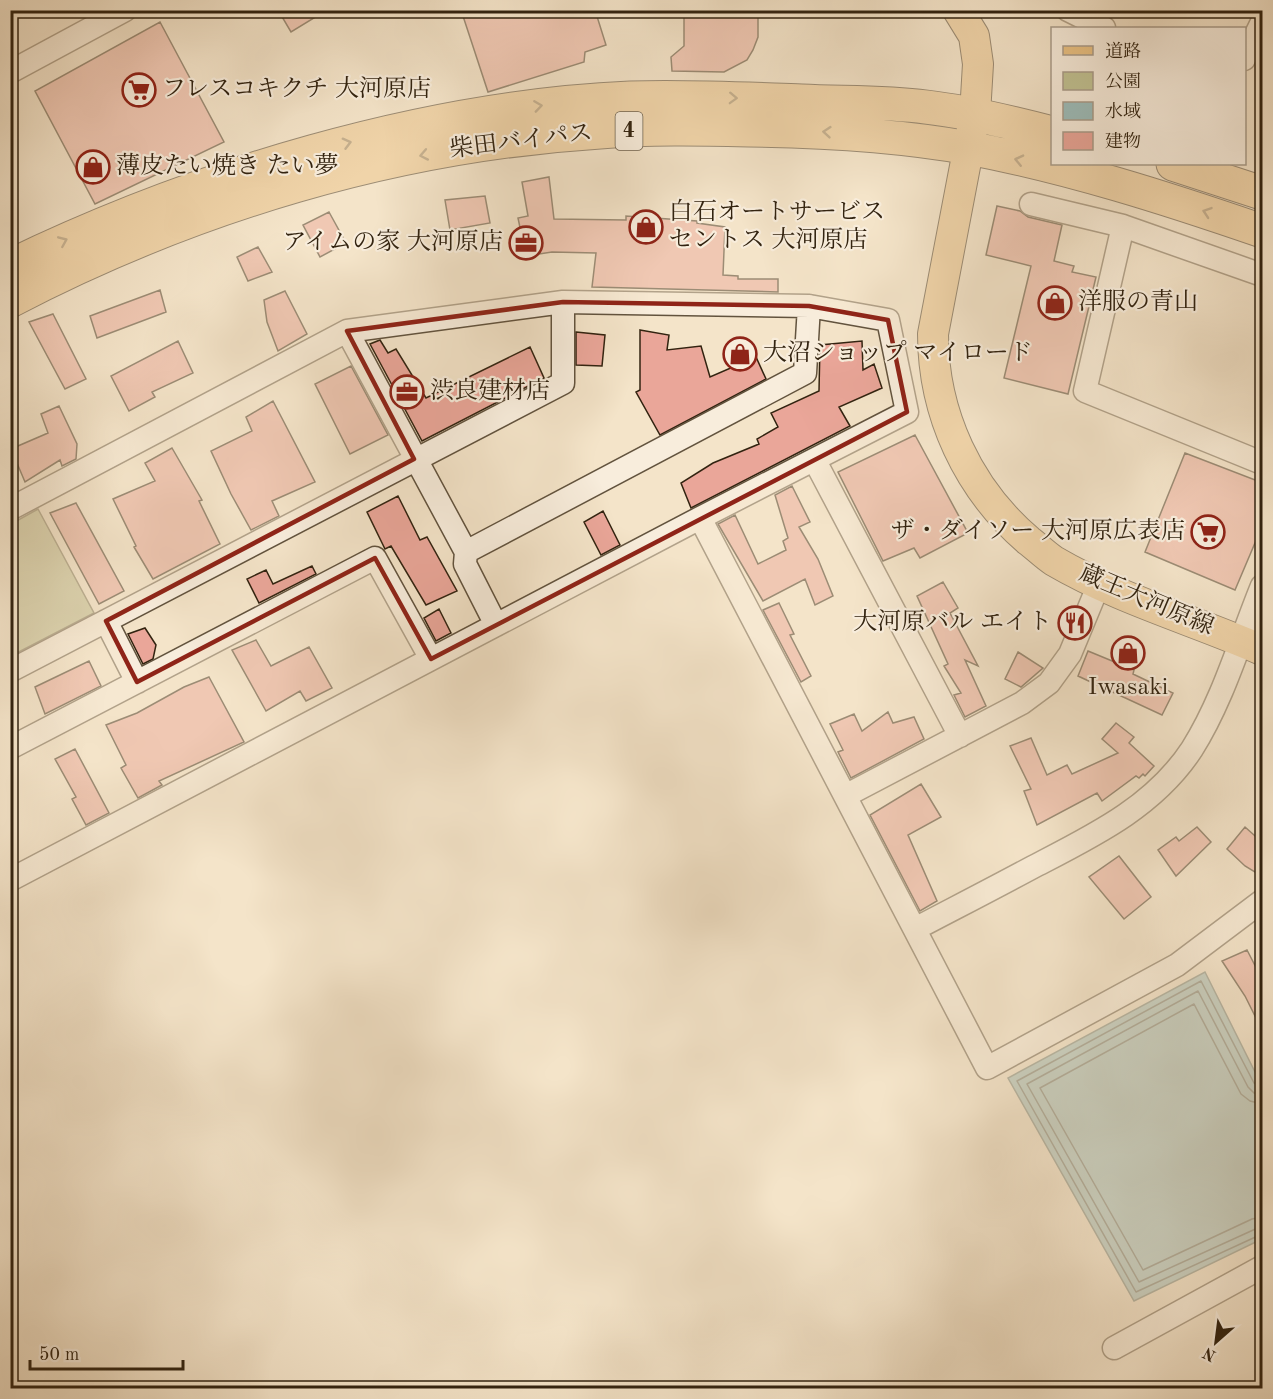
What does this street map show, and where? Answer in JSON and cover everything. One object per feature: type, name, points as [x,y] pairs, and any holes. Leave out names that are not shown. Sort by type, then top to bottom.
[{"type":"highway","name":"柴田バイパス","points":[[10,266],[58,243],[145,207],[326,149],[426,123],[544,105],[630,98],[729,98],[919,106],[975,114],[1051,133]]},
{"type":"highway","name":"柴田バイパス","points":[[10,301],[62,274],[145,239],[265,194],[369,166],[465,147],[599,132],[692,129],[814,131],[969,148],[1146,190],[1263,231]]},
{"type":"highway","points":[[1176,165],[1263,193]]},
{"type":"main road","name":"蔵王大河原線","points":[[958,10],[974,36],[977,55],[975,114],[933,334],[933,365],[944,412],[960,454],[984,493],[1011,526],[1052,559],[1099,584],[1251,645]]},
{"type":"street","points":[[10,72],[89,19],[125,10]]},
{"type":"street","points":[[1068,10],[1102,27]]},
{"type":"street","points":[[1246,57],[1263,22]]},
{"type":"street","points":[[1031,204],[1123,226],[1263,275]]},
{"type":"street","points":[[1123,226],[1085,390],[1263,463]]},
{"type":"street","points":[[10,671],[563,383],[563,302]]},
{"type":"street","points":[[10,509],[347,332],[563,302],[809,306],[888,320],[907,412],[430,659],[11,880]]},
{"type":"street","points":[[466,552],[805,373],[809,306]]},
{"type":"street","points":[[347,332],[466,552],[465,564],[496,625]]},
{"type":"street","points":[[815,461],[960,736]]},
{"type":"street","points":[[700,518],[987,1068],[1177,965],[1261,906]]},
{"type":"street","points":[[10,748],[375,558],[430,659]]},
{"type":"street","points":[[845,796],[1022,703],[1049,683],[1070,654],[1099,584]]},
{"type":"street","points":[[915,928],[1098,833],[1134,811],[1166,783],[1191,749],[1251,645],[1263,586]]},
{"type":"street","points":[[106,621],[137,682]]},
{"type":"street","points":[[1114,1348],[1263,1267]]},
{"type":"highlighted area","points":[[563,302],[809,306],[888,320],[907,412],[431,659],[375,558],[137,682],[106,621],[414,459],[347,331]]},
{"type":"green space","points":[[38,509],[94,613],[11,656],[11,524]]},
{"type":"water","points":[[1205,972],[1262,1086],[1262,1239],[1134,1301],[1008,1078]]},
{"type":"building","points":[[278,10],[327,10],[291,32]]},
{"type":"building","points":[[461,10],[595,10],[606,45],[585,52],[584,62],[488,92]]},
{"type":"building","points":[[684,10],[758,10],[758,37],[747,60],[724,72],[672,71],[671,57],[684,46]]},
{"type":"building","points":[[160,22],[224,142],[95,204],[35,91]]},
{"type":"building","points":[[549,177],[554,219],[626,220],[626,216],[697,221],[697,223],[725,227],[723,275],[738,276],[738,279],[778,279],[778,292],[592,287],[596,253],[552,252],[526,256],[518,218],[528,216],[522,182]]},
{"type":"building","points":[[485,196],[490,223],[450,230],[445,200]]},
{"type":"building","points":[[997,206],[1020,211],[1028,217],[1062,225],[1054,261],[1074,266],[1072,272],[1096,277],[1068,394],[1004,378],[1031,266],[986,255]]},
{"type":"building","points":[[329,212],[346,243],[320,257],[303,225]]},
{"type":"building","points":[[258,247],[272,272],[248,281],[237,257]]},
{"type":"building","points":[[160,290],[166,312],[97,338],[90,316]]},
{"type":"building","points":[[285,291],[307,334],[278,351],[267,322],[264,300]]},
{"type":"building","points":[[53,314],[86,379],[65,389],[29,322]]},
{"type":"building","points":[[640,330],[669,335],[667,350],[701,346],[710,377],[756,357],[766,379],[660,435],[636,392],[640,390]]},
{"type":"building","points":[[576,332],[605,335],[602,366],[576,365]]},
{"type":"building","points":[[380,340],[388,353],[396,349],[426,398],[530,347],[544,378],[422,441],[370,344]]},
{"type":"building","points":[[178,341],[193,373],[152,392],[155,397],[129,411],[111,376]]},
{"type":"building","points":[[862,341],[863,370],[874,364],[882,388],[839,407],[850,426],[691,508],[681,483],[713,463],[759,444],[757,439],[778,427],[771,413],[819,391],[820,345]]},
{"type":"building","points":[[351,366],[388,435],[350,454],[315,384]]},
{"type":"building","points":[[273,401],[315,482],[272,501],[279,516],[251,530],[211,451],[252,431],[246,417]]},
{"type":"building","points":[[59,406],[77,444],[76,459],[62,466],[60,460],[25,482],[11,449],[48,433],[41,414]]},
{"type":"building","points":[[915,435],[968,533],[920,558],[914,548],[883,561],[838,472]]},
{"type":"building","points":[[172,448],[202,500],[199,501],[220,544],[153,579],[134,547],[136,546],[113,499],[155,481],[145,463]]},
{"type":"building","points":[[1185,453],[1263,483],[1263,524],[1235,590],[1145,552]]},
{"type":"building","points":[[792,486],[810,522],[799,527],[818,559],[833,596],[815,605],[805,579],[763,601],[718,524],[735,515],[758,564],[786,550],[783,541],[788,538],[775,495]]},
{"type":"building","points":[[398,496],[420,540],[427,537],[457,591],[426,605],[391,546],[385,549],[367,512]]},
{"type":"building","points":[[76,503],[124,591],[99,604],[50,513]]},
{"type":"building","points":[[603,511],[620,545],[601,555],[584,522]]},
{"type":"building","points":[[312,566],[316,574],[259,603],[247,579],[266,570],[273,584]]},
{"type":"building","points":[[943,582],[958,608],[950,613],[978,666],[965,660],[986,706],[965,717],[954,695],[961,693],[944,666],[948,664],[917,596]]},
{"type":"building","points":[[779,603],[794,634],[790,635],[811,676],[801,682],[763,610]]},
{"type":"building","points":[[439,609],[451,633],[436,641],[424,618]]},
{"type":"building","points":[[145,628],[156,645],[153,659],[143,664],[128,634]]},
{"type":"building","points":[[256,640],[271,666],[309,647],[332,688],[306,701],[300,691],[266,711],[232,650]]},
{"type":"building","points":[[1088,651],[1134,670],[1133,674],[1173,693],[1162,715],[1078,676]]},
{"type":"building","points":[[1018,652],[1043,668],[1021,687],[1005,679]]},
{"type":"building","points":[[89,661],[101,686],[45,714],[35,687]]},
{"type":"building","points":[[209,677],[244,742],[159,781],[162,785],[138,798],[121,768],[126,765],[106,725],[137,713],[184,687]]},
{"type":"building","points":[[888,712],[893,723],[914,717],[924,739],[851,778],[838,752],[843,750],[830,724],[854,714],[862,731]]},
{"type":"building","points":[[1116,723],[1134,737],[1129,743],[1154,766],[1145,776],[1143,774],[1139,778],[1136,776],[1102,801],[1097,793],[1037,825],[1024,791],[1031,789],[1010,746],[1031,738],[1047,775],[1067,765],[1072,774],[1118,753],[1102,739]]},
{"type":"building","points":[[75,749],[109,813],[86,825],[72,799],[76,797],[55,759]]},
{"type":"building","points":[[921,784],[941,817],[908,835],[937,901],[920,911],[870,815]]},
{"type":"building","points":[[1197,827],[1211,842],[1176,876],[1158,850],[1176,837],[1179,841]]},
{"type":"building","points":[[1245,827],[1263,843],[1263,877],[1245,866],[1227,849]]},
{"type":"building","points":[[1119,856],[1151,897],[1124,919],[1089,877]]},
{"type":"building","points":[[1247,950],[1263,981],[1263,1032],[1245,996],[1222,961]]},
{"type":"place","name":"フレスコキクチ 大河原店","points":[[139,90]]},
{"type":"place","name":"薄皮たい焼き たい夢","points":[[93,167]]},
{"type":"place","name":"白石オートサービス セントス 大河原店","points":[[646,227]]},
{"type":"place","name":"アイムの家 大河原店","points":[[526,243]]},
{"type":"place","name":"洋服の青山","points":[[1055,303]]},
{"type":"place","name":"大沼ショップ マイロード","points":[[740,354]]},
{"type":"place","name":"渋良建材店","points":[[407,392]]},
{"type":"place","name":"ザ・ダイソー 大河原広表店","points":[[1208,532]]},
{"type":"place","name":"大河原バル エイト","points":[[1075,623]]},
{"type":"place","name":"Iwasaki","points":[[1128,653]]}]
